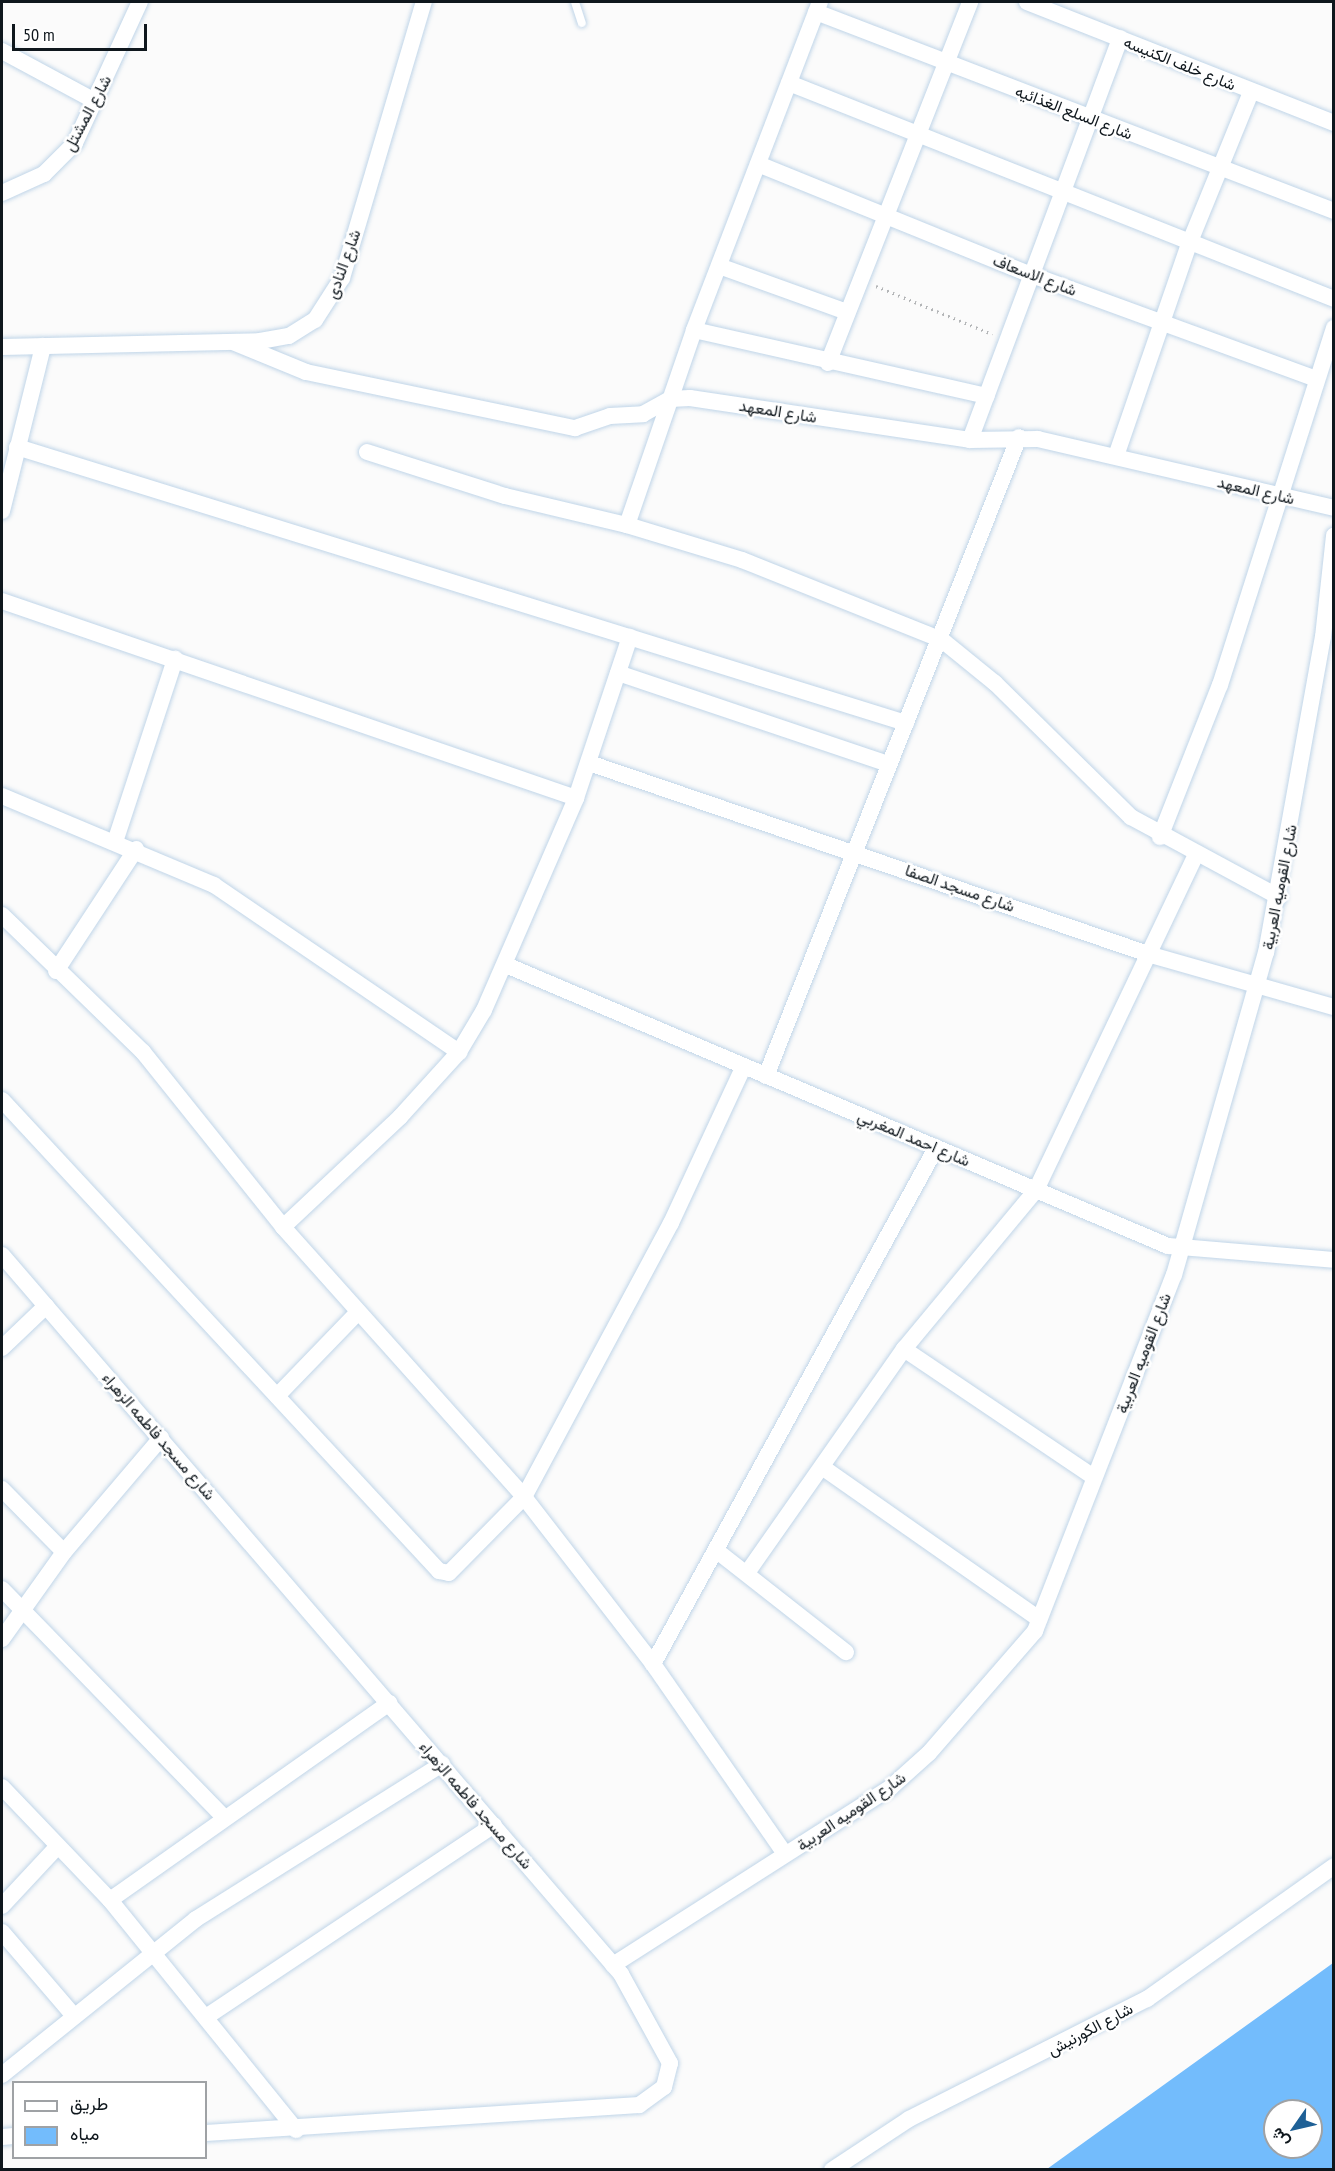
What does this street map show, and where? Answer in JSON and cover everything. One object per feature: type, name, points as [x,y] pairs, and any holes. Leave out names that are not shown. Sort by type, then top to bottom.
[{"type":"street","name":"شارع المشتل","points":[[2,192],[31,182],[61,160],[95,101],[140,2]]},
{"type":"street","name":"شارع النادى","points":[[2,347],[232,342],[289,336],[315,320],[331,301],[423,2]]},
{"type":"street","points":[[828,363],[882,215],[970,2]]},
{"type":"street","name":"شارع خلف الكنيسه","points":[[1027,2],[1334,123]]},
{"type":"street","points":[[627,525],[694,330],[818,7]]},
{"type":"street","name":"شارع السلع الغذائيه","points":[[818,7],[945,62],[1334,211]]},
{"type":"street","points":[[970,440],[1120,38]]},
{"type":"street","points":[[2,51],[95,101]]},
{"type":"street","points":[[789,83],[1062,195],[1334,299]]},
{"type":"street","points":[[1116,456],[1161,322],[1219,168],[1251,92]]},
{"type":"street","name":"شارع الاسعاف","points":[[758,164],[1032,275],[1316,379]]},
{"type":"street","points":[[718,266],[847,312]]},
{"type":"street","points":[[1160,837],[1220,685],[1276,495],[1334,328]]},
{"type":"street","points":[[694,330],[828,363],[987,396]]},
{"type":"street","points":[[232,342],[306,372],[575,428],[609,416],[643,414],[670,399]]},
{"type":"street","points":[[2,511],[43,346]]},
{"type":"street","name":"شارع المعهد","points":[[670,399],[970,440],[1019,437],[1116,456],[1334,508]]},
{"type":"street","points":[[766,1076],[889,764],[942,640],[1019,437]]},
{"type":"street","points":[[17,447],[906,723]]},
{"type":"street","points":[[367,452],[505,496],[627,525],[814,586],[942,640],[995,683],[1131,817],[1160,837],[1279,897]]},
{"type":"street","name":"شارع القوميه العربية","points":[[613,1965],[872,1800],[918,1764],[1012,1662],[1040,1619],[1182,1250],[1257,985],[1279,897],[1323,637],[1334,536]]},
{"type":"street","points":[[2,601],[175,658],[576,798]]},
{"type":"street","points":[[283,1227],[459,1052],[506,965],[576,798],[630,638]]},
{"type":"street","points":[[115,842],[175,658]]},
{"type":"street","points":[[618,673],[889,764]]},
{"type":"street","name":"شارع مسجد الصفا","points":[[589,763],[1151,955],[1334,1007]]},
{"type":"street","points":[[2,796],[136,849],[238,898],[459,1052]]},
{"type":"street","points":[[56,971],[136,849]]},
{"type":"street","points":[[747,1573],[904,1350],[1036,1190],[1151,955],[1197,854]]},
{"type":"street","points":[[2,915],[56,971],[142,1052],[283,1227],[524,1497],[653,1664],[785,1854]]},
{"type":"street","name":"شارع احمد المغربي","points":[[506,965],[1182,1250],[1334,1260]]},
{"type":"street","points":[[2,1100],[439,1571],[457,1570],[524,1497],[671,1223],[744,1066]]},
{"type":"street","points":[[653,1664],[936,1148]]},
{"type":"street","name":"شارع مسجد فاطمه الزهراء","points":[[2,1255],[613,1965],[647,2013],[669,2063],[664,2087],[647,2103],[296,2130],[207,2133]]},
{"type":"street","points":[[2,1348],[46,1306]]},
{"type":"street","points":[[277,1396],[358,1312]]},
{"type":"street","points":[[904,1350],[1094,1477]]},
{"type":"street","points":[[2,1640],[21,1609],[64,1552],[161,1438]]},
{"type":"street","points":[[822,1467],[1040,1619]]},
{"type":"street","points":[[2,1489],[64,1552]]},
{"type":"street","points":[[717,1551],[846,1652]]},
{"type":"street","points":[[2,1589],[224,1817]]},
{"type":"street","points":[[110,1900],[224,1817],[389,1703]]},
{"type":"street","points":[[2,2075],[153,1952],[300,1849],[442,1764]]},
{"type":"street","points":[[2,1787],[110,1900],[296,2130]]},
{"type":"street","points":[[206,2017],[494,1825]]},
{"type":"street","points":[[2,1906],[58,1846]]},
{"type":"street","name":"شارع الكورنيش","points":[[832,2169],[909,2119],[1147,1999],[1334,1866]]},
{"type":"street","points":[[2,1932],[74,2016]]},
{"type":"lane","points":[[575,2],[582,23]]},
{"type":"path","points":[[859,279],[1008,340]]},
{"type":"water","points":[[1333,1963],[1333,2169],[1047,2169]]}]
